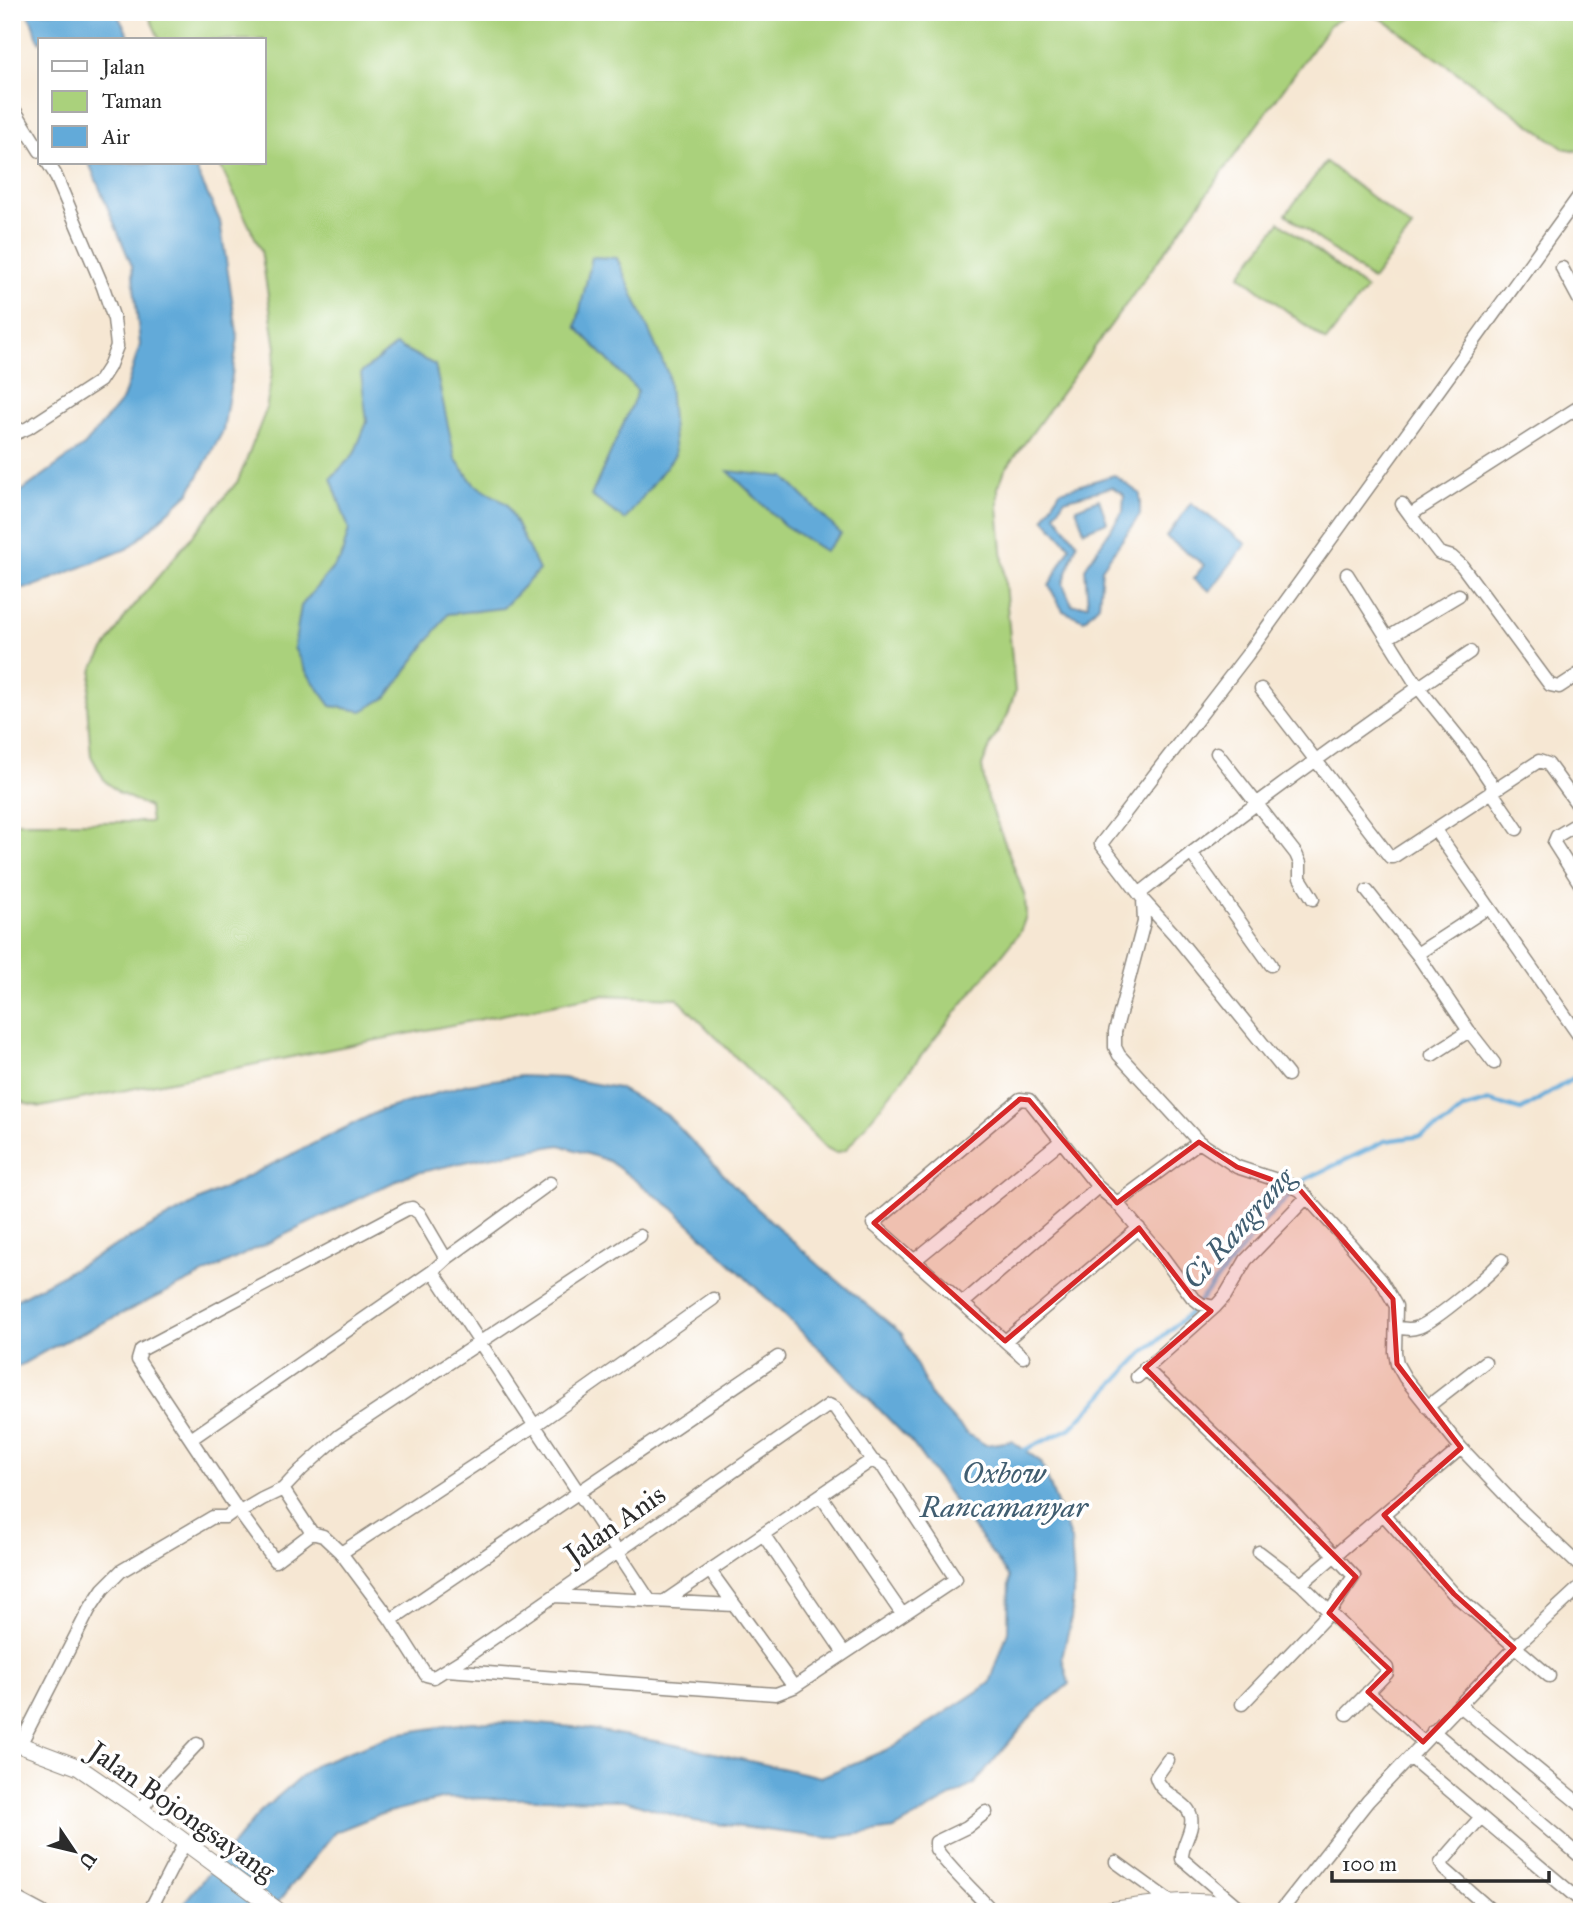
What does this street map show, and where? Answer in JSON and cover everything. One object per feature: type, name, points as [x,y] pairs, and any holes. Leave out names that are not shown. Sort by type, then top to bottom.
[{"type":"street","points":[[12,106],[38,148]]},
{"type":"street","points":[[12,435],[28,428],[100,381],[117,346],[114,319],[103,287],[49,164]]},
{"type":"street","points":[[1288,1075],[1141,897],[1101,844],[1247,655],[1582,192]]},
{"type":"street","points":[[1562,268],[1582,305]]},
{"type":"street","points":[[1410,515],[1582,405]]},
{"type":"street","points":[[1402,504],[1439,553],[1452,557],[1462,566],[1550,685],[1559,687],[1582,672]]},
{"type":"street","points":[[1347,573],[1418,687],[1471,754],[1517,829]]},
{"type":"street","points":[[1389,637],[1460,595]]},
{"type":"street","points":[[1141,897],[1191,853],[1256,803],[1470,652]]},
{"type":"street","points":[[1262,689],[1389,856],[1393,857],[1539,761],[1544,761],[1582,811]]},
{"type":"street","points":[[1217,753],[1296,854],[1300,863],[1300,878],[1313,899]]},
{"type":"street","points":[[1582,821],[1557,836],[1554,843],[1582,887]]},
{"type":"street","points":[[1435,830],[1582,1040]]},
{"type":"street","points":[[1191,853],[1271,965]]},
{"type":"street","points":[[1367,891],[1417,954],[1494,1063]]},
{"type":"street","points":[[1141,897],[1144,922],[1115,1032],[1115,1047],[1124,1062],[1199,1142],[1237,1167],[1283,1182],[1303,1193],[1381,1280],[1396,1306],[1394,1343],[1397,1364],[1427,1407],[1461,1448],[1532,1522],[1582,1568]]},
{"type":"street","points":[[1417,954],[1489,907]]},
{"type":"street","points":[[1432,1055],[1469,1031]]},
{"type":"street","points":[[1023,1357],[874,1226],[874,1223],[1020,1099],[1029,1100],[1098,1187],[1117,1203],[1139,1228],[1197,1301],[1215,1307]]},
{"type":"street","points":[[915,1260],[1061,1141]]},
{"type":"street","points":[[1117,1203],[1199,1142]]},
{"type":"street","points":[[191,1439],[433,1270],[550,1183]]},
{"type":"street","points":[[963,1303],[1098,1187]]},
{"type":"street","points":[[1242,1704],[1329,1613],[1354,1576],[1280,1498],[1141,1372],[1225,1296],[1246,1260],[1303,1193]]},
{"type":"street","points":[[312,1533],[275,1561],[138,1360],[141,1350],[407,1209],[412,1208],[419,1213],[446,1259]]},
{"type":"street","points":[[1005,1340],[1139,1228]]},
{"type":"street","points":[[16,1743],[89,1611],[103,1589],[121,1571],[213,1517],[226,1517],[236,1507],[283,1489],[339,1436],[640,1236]]},
{"type":"street","points":[[1396,1327],[1415,1328],[1432,1319],[1493,1272],[1502,1260]]},
{"type":"street","points":[[433,1270],[650,1601]]},
{"type":"street","points":[[341,1553],[534,1426],[713,1299]]},
{"type":"street","points":[[283,1489],[312,1533],[323,1536],[341,1553],[391,1620],[778,1357]]},
{"type":"street","points":[[1427,1407],[1485,1362]]},
{"type":"street","name":"Jalan Anis","points":[[391,1620],[426,1675],[434,1677],[830,1405],[835,1408],[872,1460]]},
{"type":"street","points":[[1301,1584],[1461,1448]]},
{"type":"street","points":[[447,1670],[776,1693],[794,1687],[902,1614],[954,1583],[956,1579],[883,1466],[872,1460],[665,1601]]},
{"type":"street","points":[[821,1496],[902,1614]]},
{"type":"street","points":[[1384,1515],[1454,1594],[1549,1676]]},
{"type":"street","points":[[763,1534],[844,1653]]},
{"type":"street","points":[[1259,1552],[1301,1584],[1387,1668],[1387,1673],[1347,1714]]},
{"type":"street","points":[[710,1571],[794,1687]]},
{"type":"street","points":[[1280,1912],[1368,1801],[1514,1648],[1582,1585]]},
{"type":"street","points":[[554,1596],[734,1605]]},
{"type":"street","points":[[1368,1692],[1423,1742]]},
{"type":"street","points":[[1459,1705],[1582,1807]]},
{"type":"street","points":[[1433,1731],[1582,1858]]},
{"type":"street","name":"Jalan Bojongsayang","points":[[16,1743],[78,1767],[280,1912]]},
{"type":"street","points":[[141,1810],[162,1781],[197,1744]]},
{"type":"street","points":[[1410,1757],[1582,1902]]},
{"type":"street","points":[[1168,1760],[1156,1777],[1158,1785],[1190,1811],[1192,1819],[1181,1850],[1182,1859],[1186,1865],[1245,1909]]},
{"type":"street","points":[[986,1812],[967,1827],[940,1839],[936,1842],[936,1849],[947,1865],[993,1912]]},
{"type":"street","points":[[1481,1817],[1441,1863],[1444,1869],[1493,1912]]},
{"type":"street","points":[[149,1912],[188,1844]]},
{"type":"street","points":[[1116,1862],[1171,1902]]},
{"type":"street","points":[[12,1896],[41,1912]]},
{"type":"street","points":[[1100,1912],[1171,1902],[1245,1909]]},
{"type":"highlighted area","points":[[1020,1099],[1029,1100],[1117,1203],[1199,1142],[1237,1167],[1300,1190],[1393,1299],[1397,1364],[1461,1448],[1384,1515],[1454,1594],[1514,1648],[1423,1742],[1368,1692],[1390,1670],[1329,1613],[1356,1577],[1145,1368],[1211,1311],[1192,1297],[1139,1228],[1005,1341],[874,1223]]},
{"type":"green space","points":[[147,12],[1352,12],[1330,25],[1005,470],[998,488],[998,507],[1015,692],[1008,714],[982,766],[986,793],[1025,897],[1026,916],[1020,932],[846,1150],[836,1153],[825,1147],[677,998],[601,995],[41,1107],[27,1104],[12,1095],[12,822],[151,822],[149,807],[119,793],[105,781],[91,756],[87,704],[93,668],[127,614],[238,481],[266,410],[276,348],[261,250],[219,164],[266,164],[266,38],[159,38]]},
{"type":"green space","points":[[1359,12],[1582,12],[1582,152],[1563,148],[1382,19]]},
{"type":"green space","points":[[1326,162],[1412,228],[1372,280],[1286,214]]},
{"type":"green space","points":[[1280,222],[1366,289],[1326,341],[1240,275]]},
{"type":"water","points":[[28,12],[116,12],[130,38],[38,38]]},
{"type":"water","points":[[89,164],[193,164],[220,221],[238,338],[223,431],[189,493],[129,548],[32,587],[12,589],[12,498],[85,445],[123,399],[140,345],[132,266]]},
{"type":"water","points":[[592,257],[617,258],[668,374],[675,455],[625,520],[591,496],[638,391],[576,327]]},
{"type":"water","points":[[396,345],[435,365],[455,458],[474,484],[507,504],[539,570],[503,608],[448,614],[387,697],[362,711],[331,706],[307,673],[294,648],[301,606],[341,558],[349,529],[331,478],[354,454],[367,422],[361,373]]},
{"type":"water","points":[[728,471],[784,477],[841,534],[825,551],[784,525]]},
{"type":"water","points":[[1114,475],[1140,494],[1140,515],[1102,568],[1099,605],[1084,620],[1063,611],[1049,586],[1070,547],[1044,518],[1060,491]],"holes":[[[1112,487],[1124,495],[1123,511],[1085,568],[1088,605],[1072,605],[1063,584],[1077,543],[1055,514],[1064,500]]]},
{"type":"water","points":[[1099,499],[1107,522],[1084,531],[1076,508]]},
{"type":"water","points":[[1191,503],[1246,544],[1210,591],[1193,579],[1204,565],[1166,537]]},
{"type":"water","name":"Oxbow Rancamanyar","points":[[521,1076],[563,1078],[618,1088],[667,1115],[748,1200],[820,1266],[902,1334],[932,1398],[966,1433],[986,1445],[1012,1441],[1041,1462],[1071,1540],[1074,1583],[1071,1620],[1062,1657],[1069,1684],[1033,1714],[974,1784],[894,1829],[829,1838],[693,1821],[624,1800],[445,1798],[378,1815],[335,1832],[270,1912],[181,1912],[185,1901],[261,1811],[316,1764],[396,1734],[471,1722],[585,1728],[687,1747],[821,1777],[893,1747],[990,1683],[1008,1631],[1009,1577],[912,1443],[828,1357],[674,1209],[609,1161],[560,1145],[483,1158],[408,1175],[51,1348],[12,1370],[12,1302],[198,1201],[379,1111],[467,1084]]},
{"type":"waterway","name":"Ci Rangrang","points":[[1020,1452],[1071,1428],[1143,1353],[1189,1314],[1269,1216],[1306,1179],[1385,1141],[1421,1136],[1447,1123],[1463,1109],[1490,1101],[1521,1110],[1582,1073]]}]
